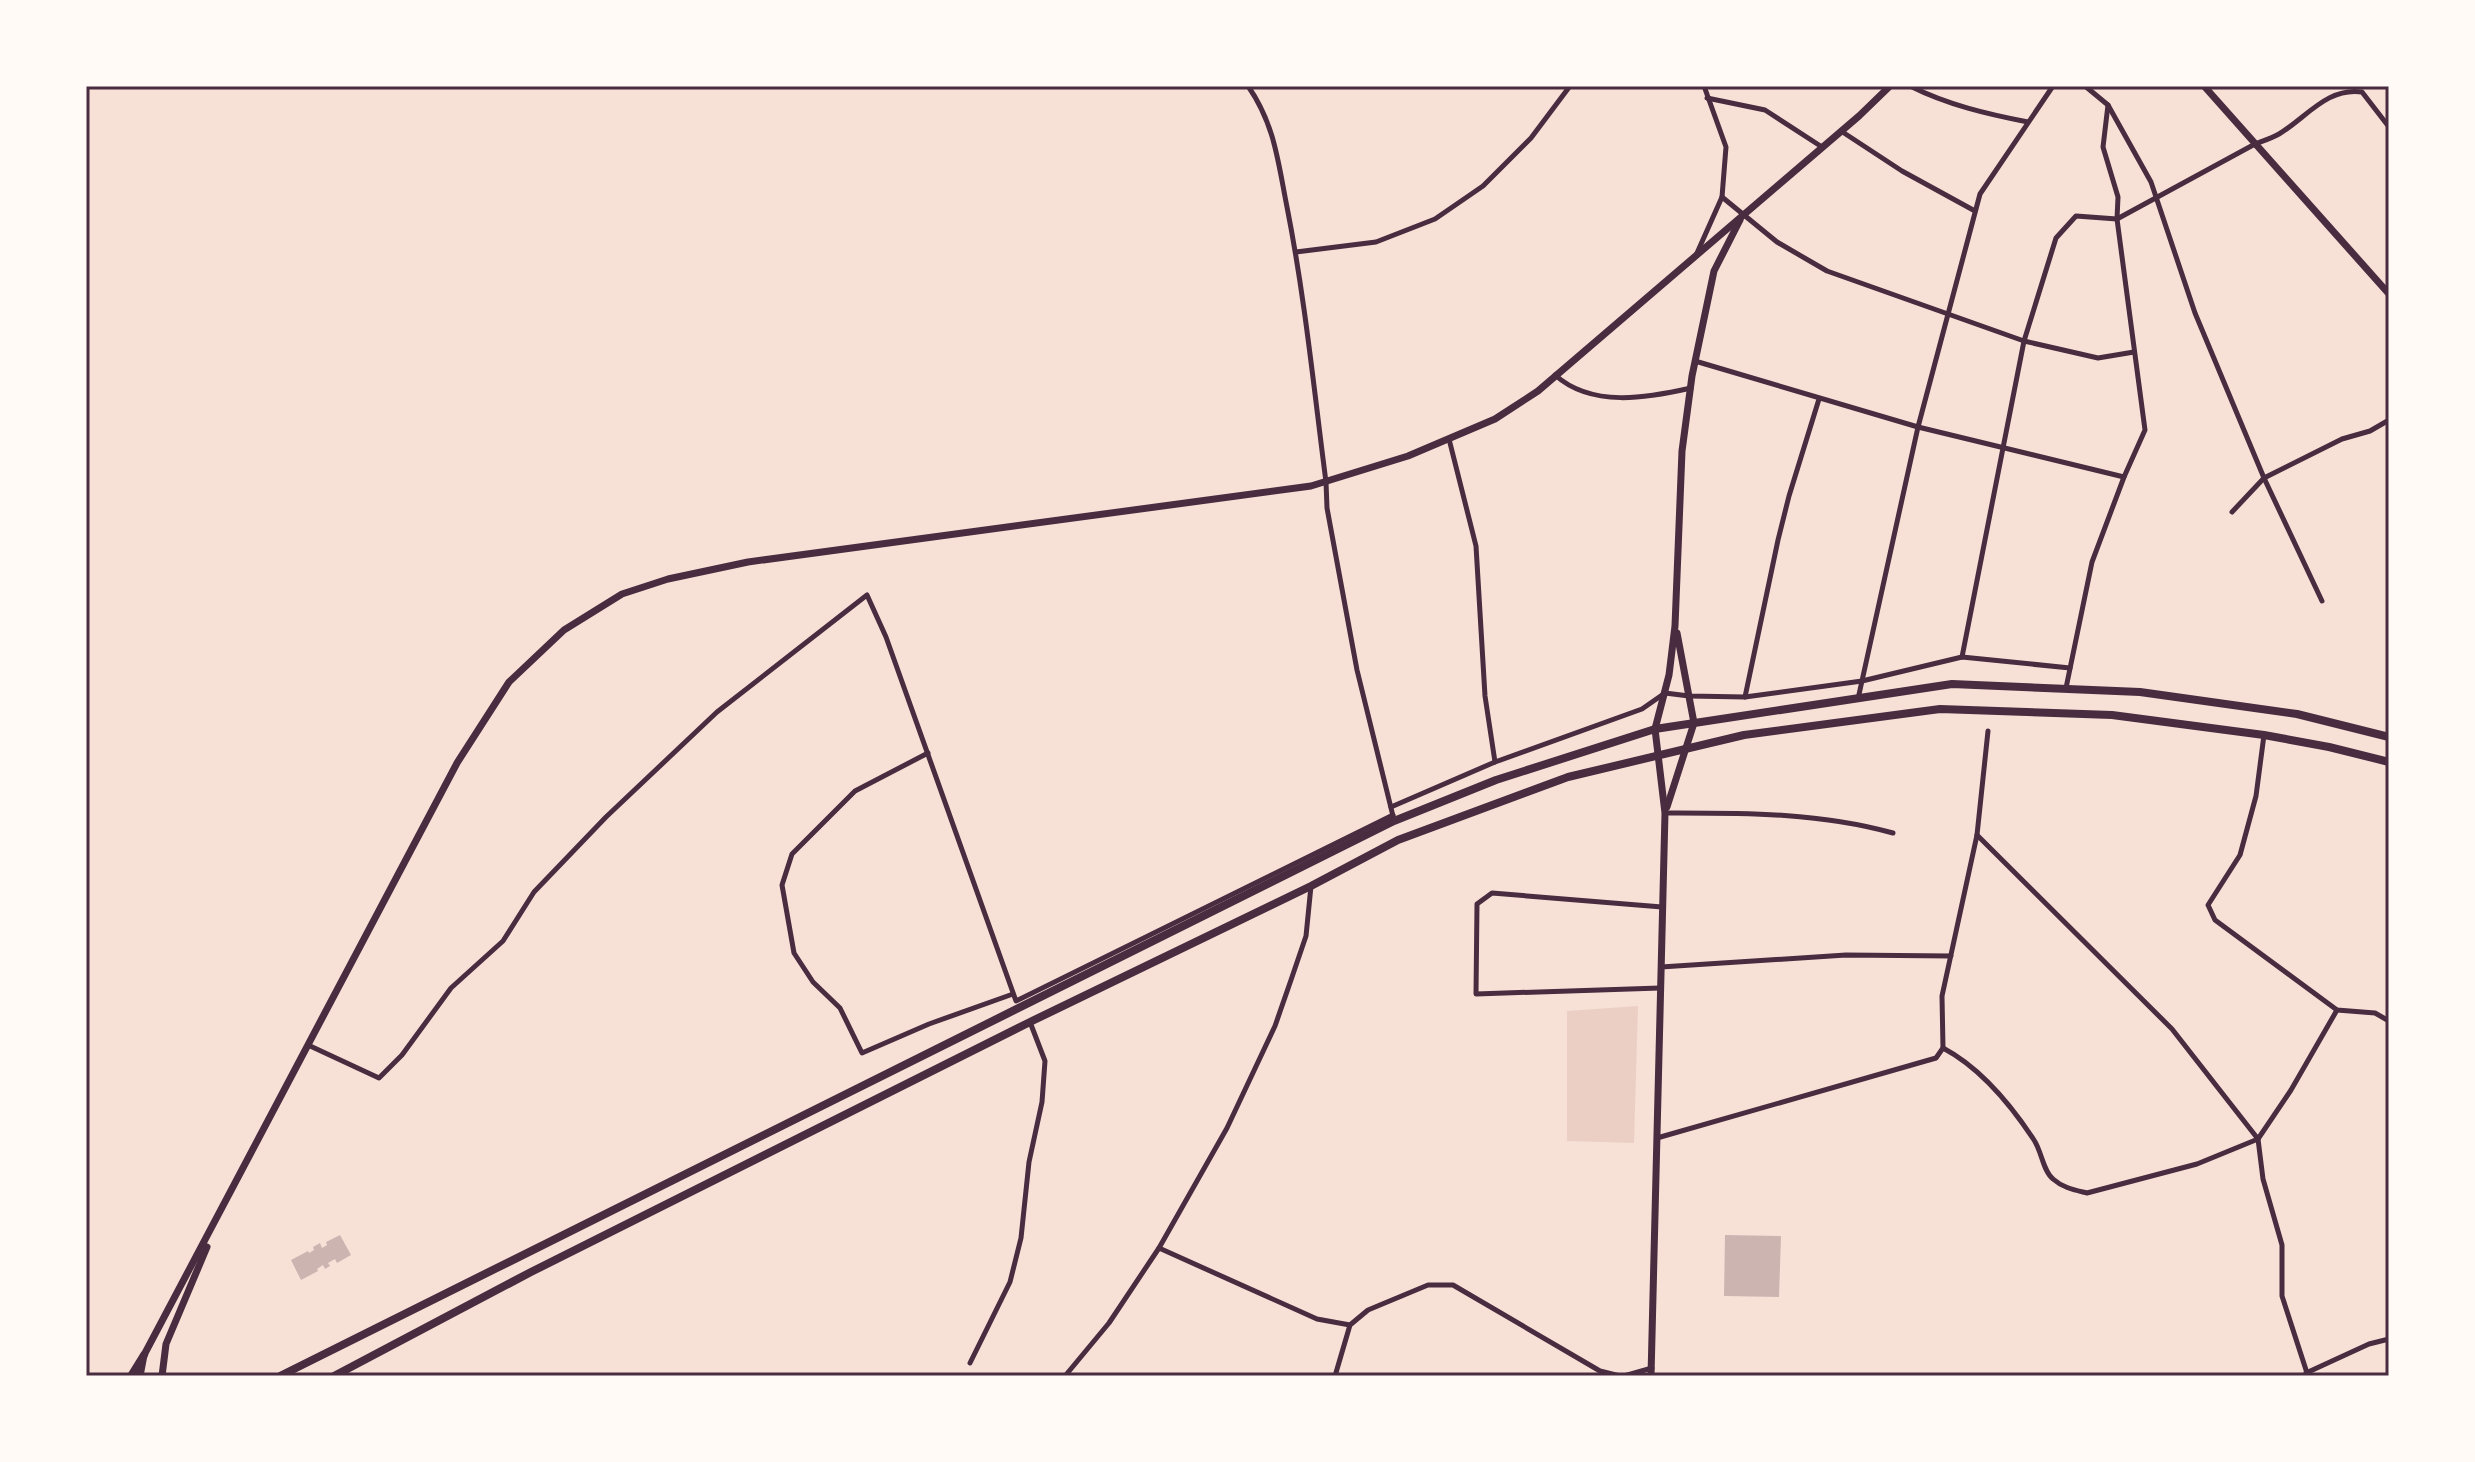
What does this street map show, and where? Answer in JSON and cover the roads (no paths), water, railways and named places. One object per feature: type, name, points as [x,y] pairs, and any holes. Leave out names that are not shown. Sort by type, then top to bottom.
[{"type":"main road","points":[[280,1376],[1394,818],[1496,780],[1655,729],[1952,684],[2140,692],[2297,714],[2389,737]]},
{"type":"main road","points":[[334,1376],[531,1272],[1398,840],[1568,777],[1744,735],[1940,709],[2112,715],[2264,735],[2389,762]]},
{"type":"main road","points":[[131,1376],[144,1355]]},
{"type":"street","points":[[308,1045],[379,1078],[402,1055],[451,988],[503,941],[534,892],[606,817],[717,712],[867,595],[886,637],[1016,1001],[1394,818],[1357,670],[1327,508],[1296,252],[1273,134],[1263,108],[1248,86]]},
{"type":"street","points":[[1296,252],[1376,242],[1435,219],[1483,186],[1531,138],[1570,86]]},
{"type":"street","points":[[1697,254],[1722,197],[1726,147],[1704,86]]},
{"type":"street","points":[[140,1376],[144,1355],[457,763],[509,682],[564,630],[622,594],[668,579],[748,562],[1311,486],[1408,456],[1495,419],[1538,391],[1890,86]]},
{"type":"street","points":[[1910,86],[1975,112],[2028,122]]},
{"type":"street","points":[[1858,699],[1918,427],[1980,194],[2053,86]]},
{"type":"street","points":[[2085,86],[2108,105],[2151,182],[2195,313],[2264,478],[2322,601]]},
{"type":"street","points":[[2204,86],[2389,294]]},
{"type":"street","points":[[1962,657],[2024,341],[2056,238],[2076,216],[2117,219],[2255,144],[2278,135],[2322,101],[2347,90],[2362,92],[2389,127]]},
{"type":"street","points":[[1706,97],[1765,110],[1822,147]]},
{"type":"street","points":[[2066,689],[2092,562],[2145,430],[2117,219],[2118,197],[2103,147],[2108,105]]},
{"type":"street","points":[[1841,131],[1902,171],[1975,211]]},
{"type":"street","points":[[1722,197],[1777,242],[1827,271],[2024,341],[2098,358],[2134,352]]},
{"type":"street","points":[[1335,1376],[1350,1325],[1368,1310],[1428,1285],[1453,1285],[1600,1371],[1622,1376],[1652,1372],[1665,813],[1655,729],[1669,675],[1675,626],[1682,451],[1695,361],[1714,271],[1743,215]]},
{"type":"street","points":[[1695,361],[1918,427],[2124,477]]},
{"type":"street","points":[[1555,375],[1568,387],[1606,398],[1659,395],[1691,388]]},
{"type":"street","points":[[1745,697],[1778,540],[1819,399]]},
{"type":"street","points":[[2232,512],[2264,478],[2342,439],[2370,431],[2389,420]]},
{"type":"street","points":[[1449,439],[1476,546],[1485,696],[1495,762]]},
{"type":"street","points":[[1665,813],[1694,723],[1675,626]]},
{"type":"street","points":[[1391,807],[1495,762],[1642,709],[1665,693],[1745,697],[1862,681],[1962,657],[2070,668]]},
{"type":"street","points":[[1656,1138],[1936,1058],[1943,1048],[1942,996],[1977,835],[1988,731]]},
{"type":"street","points":[[2264,735],[2256,796],[2240,855],[2208,905],[2215,920],[2337,1010],[2375,1013],[2389,1021]]},
{"type":"street","points":[[928,753],[855,791],[792,854],[782,885],[794,953],[813,982],[840,1008],[862,1053],[929,1024],[1013,994]]},
{"type":"street","points":[[1665,813],[1774,813],[1857,823],[1893,833]]},
{"type":"street","points":[[1977,835],[2172,1029],[2258,1139],[2263,1179],[2282,1245],[2282,1296],[2307,1374],[2369,1344],[2389,1339]]},
{"type":"street","points":[[1065,1376],[1109,1323],[1159,1248],[1227,1128],[1275,1026],[1306,936],[1311,886]]},
{"type":"street","points":[[1660,988],[1476,994],[1477,904],[1492,893],[1662,907]]},
{"type":"street","points":[[1660,967],[1846,955],[1951,956]]},
{"type":"street","points":[[1943,1048],[1963,1058],[2000,1095],[2036,1142],[2051,1178],[2069,1189],[2087,1193],[2197,1164],[2258,1139],[2291,1090],[2337,1010]]},
{"type":"street","points":[[970,1363],[1010,1282],[1021,1238],[1029,1162],[1042,1102],[1045,1061],[1030,1022]]},
{"type":"street","points":[[162,1376],[166,1344],[226,1201]]},
{"type":"street","points":[[1159,1248],[1317,1319],[1350,1325]]}]
